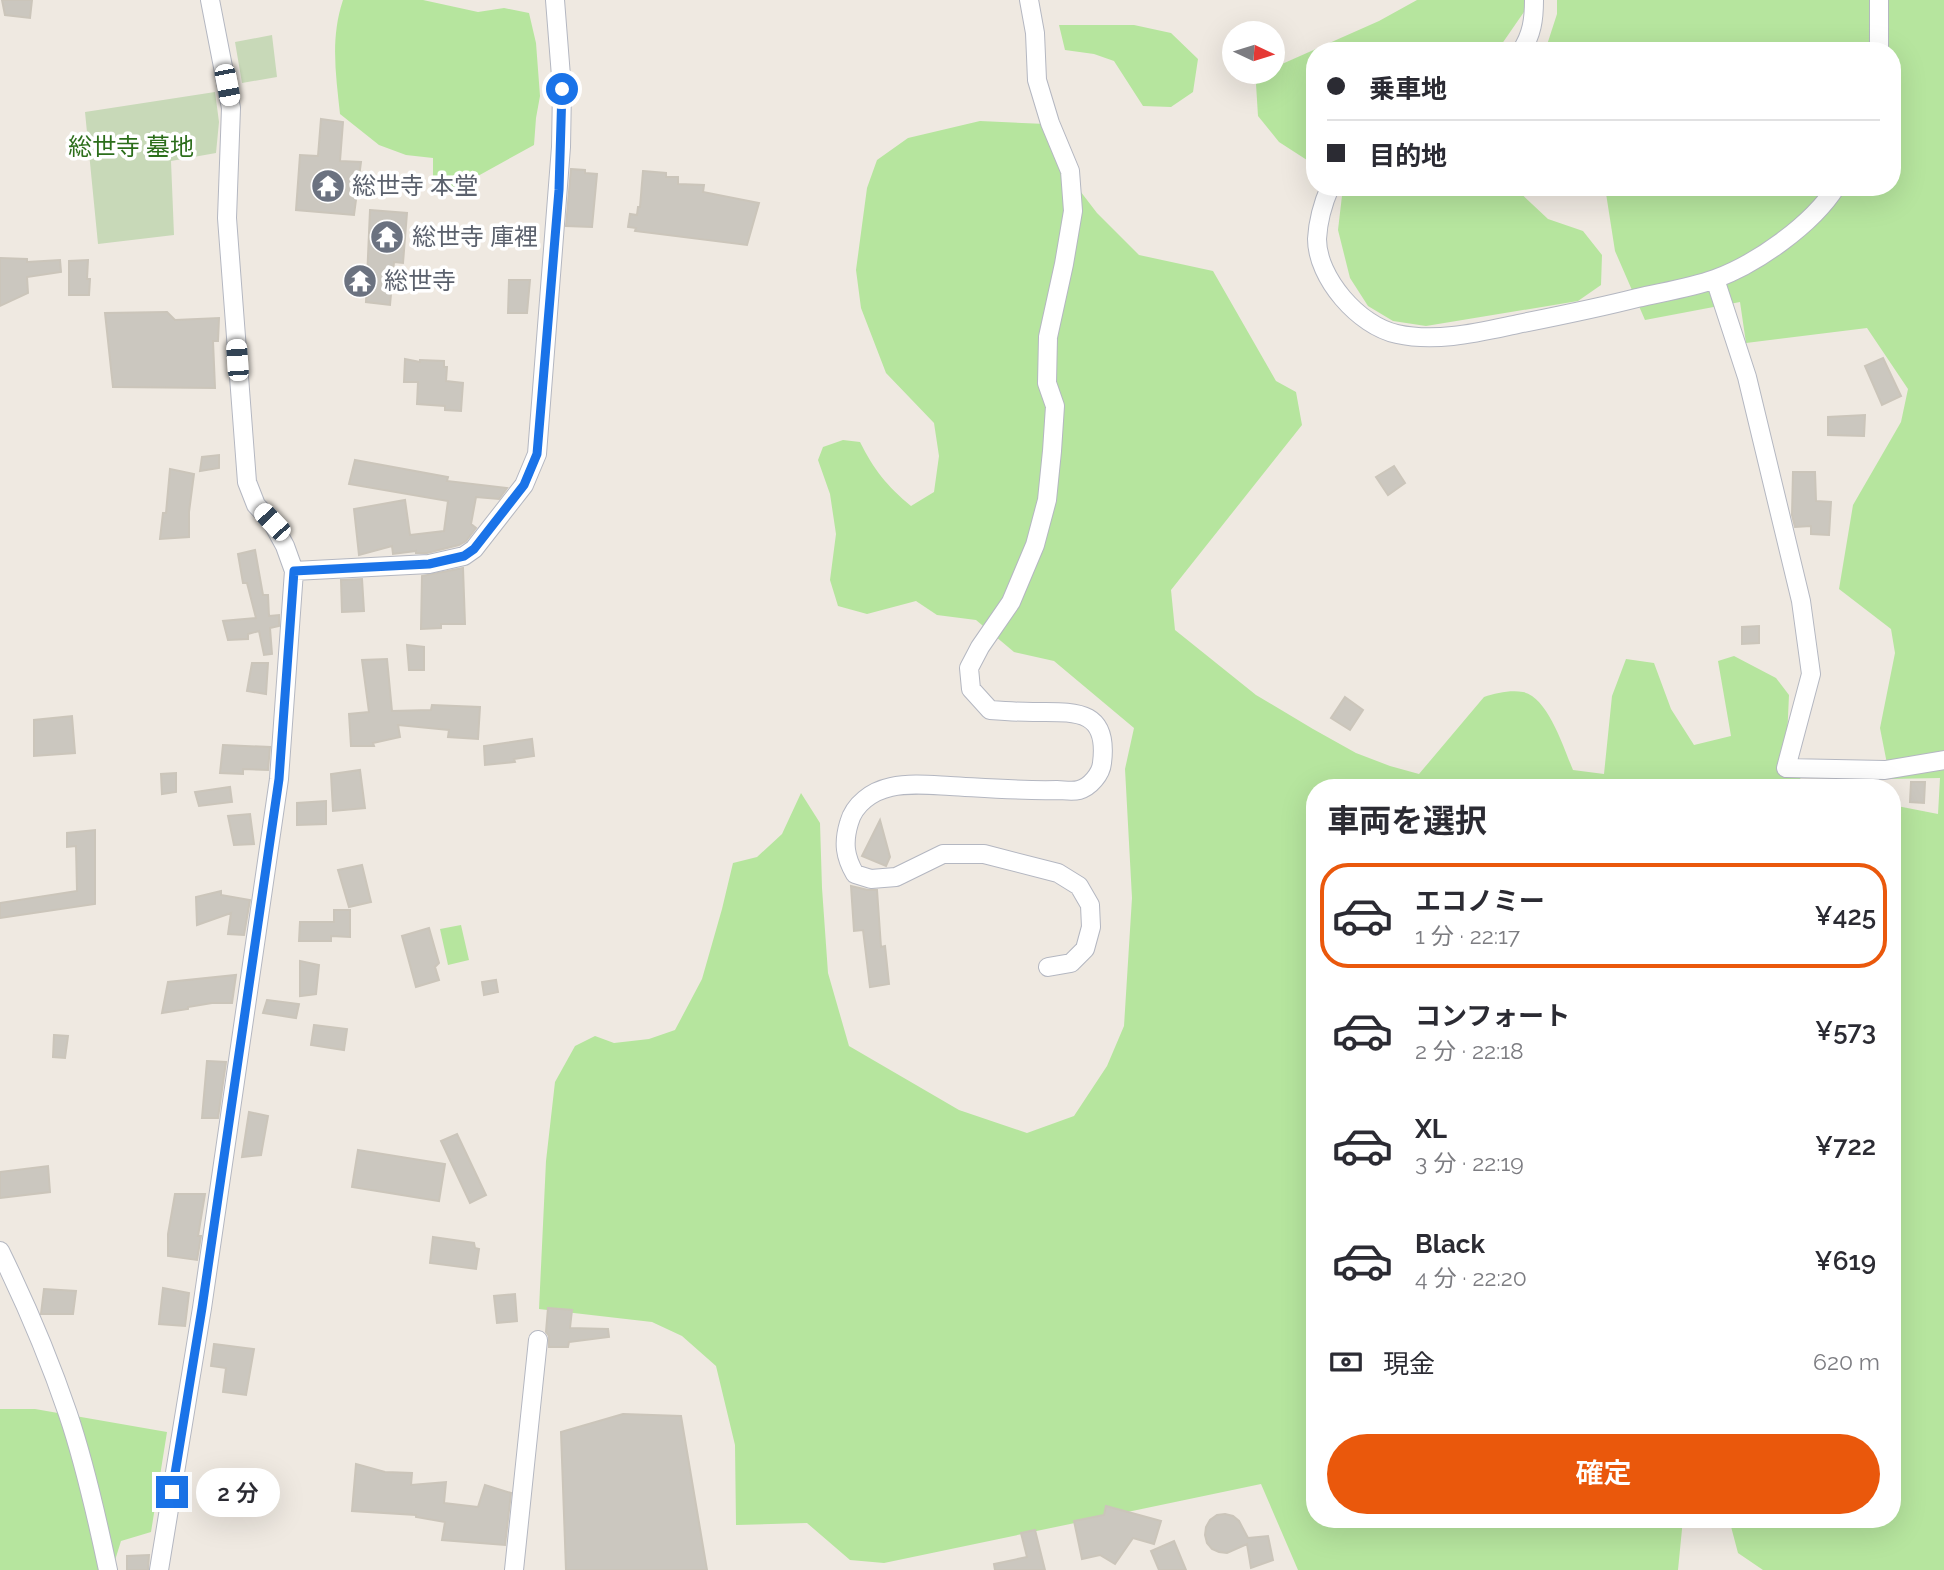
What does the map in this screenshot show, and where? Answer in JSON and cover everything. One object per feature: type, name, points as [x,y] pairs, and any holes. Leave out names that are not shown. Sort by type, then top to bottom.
[{"type":"street","points":[[159,1570],[202,1308],[279,779],[294,571],[285,546],[272,522],[256,505],[247,482],[227,218],[231,108],[210,0]]},
{"type":"street","points":[[294,571],[429,564],[464,556],[474,549],[524,485],[537,454],[559,190],[562,89],[555,0]]},
{"type":"street","points":[[1029,0],[1035,33],[1037,80],[1050,123],[1070,171],[1073,211],[1048,337],[1047,383],[1055,405],[1047,500],[1035,545],[1012,602],[980,647],[970,668],[971,689],[990,710],[1085,715],[1098,727],[1104,746],[1102,768],[1093,781],[1079,790],[915,784],[890,787],[873,793],[858,805],[850,818],[845,835],[847,860],[851,867],[856,874],[871,879],[896,877],[943,854],[984,854],[1058,873],[1079,886],[1090,905],[1091,927],[1085,949],[1071,963],[1048,967]]},
{"type":"street","points":[[1527,42],[1533,23],[1534,0]]},
{"type":"street","points":[[1879,0],[1879,42]]},
{"type":"street","points":[[1327,196],[1317,240],[1322,266],[1333,285],[1362,317],[1378,328],[1398,335],[1451,336],[1585,311],[1714,279],[1760,257],[1816,213],[1829,196]]},
{"type":"street","points":[[1714,279],[1720,290],[1747,377],[1801,601],[1811,674],[1786,768],[1885,770],[1944,760]]},
{"type":"street","points":[[0,1251],[43,1345],[69,1417],[108,1570]]},
{"type":"street","points":[[513,1570],[538,1340]]},
{"type":"green space","points":[[343,0],[423,0],[478,12],[504,8],[529,13],[536,43],[540,96],[534,145],[458,187],[433,188],[433,158],[406,155],[379,145],[340,114],[335,43]]},
{"type":"green space","points":[[1417,0],[1529,0],[1528,6],[1503,42],[1332,42]]},
{"type":"green space","points":[[1557,0],[1944,0],[1944,1570],[1763,1570],[1738,1553],[1731,1528],[1901,1528],[1901,807],[1938,814],[1940,778],[1890,779],[1880,728],[1895,653],[1891,629],[1839,589],[1853,505],[1901,422],[1908,389],[1867,328],[1746,343],[1740,302],[1645,320],[1615,251],[1606,196],[1901,196],[1901,42],[1548,42],[1557,14]]},
{"type":"green space","points":[[1059,25],[1134,25],[1171,33],[1198,59],[1193,92],[1171,107],[1143,106],[1114,61],[1094,54],[1065,50]]},
{"type":"green space","points":[[272,35],[277,77],[242,83],[235,42]]},
{"type":"green space","points":[[1306,53],[1306,159],[1279,142],[1258,116],[1256,84],[1285,84],[1285,63]]},
{"type":"green space","name":"総世寺 墓地","points":[[215,92],[219,122],[216,153],[171,161],[174,235],[98,244],[85,112]]},
{"type":"green space","points":[[980,121],[1046,124],[1064,170],[1097,213],[1139,255],[1213,271],[1276,381],[1296,392],[1302,425],[1171,590],[1175,630],[1256,695],[1356,753],[1419,774],[1484,697],[1503,692],[1523,692],[1540,703],[1547,713],[1573,770],[1604,774],[1612,696],[1626,659],[1654,663],[1671,709],[1694,745],[1731,736],[1718,661],[1734,656],[1776,678],[1789,695],[1786,760],[1801,779],[1306,779],[1306,1528],[1682,1528],[1678,1570],[1298,1570],[1261,1484],[884,1563],[850,1560],[807,1523],[736,1525],[735,1445],[716,1366],[682,1336],[652,1322],[539,1309],[546,1161],[555,1082],[575,1046],[595,1036],[614,1043],[649,1039],[675,1030],[702,979],[733,863],[757,857],[782,834],[801,793],[820,823],[828,973],[849,1046],[959,1110],[1027,1133],[1074,1116],[1107,1066],[1124,1026],[1132,898],[1125,769],[1134,728],[1054,661],[1014,652],[976,620],[937,615],[916,601],[867,614],[838,606],[830,580],[836,534],[830,494],[818,460],[823,447],[843,440],[860,442],[882,477],[911,506],[934,492],[939,456],[934,423],[886,373],[861,308],[856,270],[867,188],[877,160],[908,138]]},
{"type":"green space","points":[[1342,196],[1524,196],[1548,219],[1583,231],[1602,255],[1601,285],[1578,301],[1426,326],[1393,321],[1368,306],[1350,278],[1338,230]]},
{"type":"green space","points":[[461,925],[469,960],[448,965],[440,929]]},
{"type":"green space","points":[[0,1409],[35,1409],[167,1432],[151,1532],[121,1541],[112,1570],[0,1570]]},
{"type":"building","points":[[2,0],[32,0],[30,18],[5,15]]},
{"type":"building","name":"総世寺 本堂","points":[[321,119],[343,122],[340,161],[361,162],[354,215],[296,210],[300,155],[318,156]]},
{"type":"building","points":[[571,169],[597,174],[592,227],[566,226]]},
{"type":"building","points":[[643,171],[678,177],[678,184],[704,185],[703,192],[759,203],[747,245],[635,231],[636,228],[628,227],[630,214],[637,215],[640,207]]},
{"type":"building","name":"総世寺 庫裡","points":[[370,210],[407,213],[403,263],[394,262],[390,305],[366,302]]},
{"type":"building","points":[[0,258],[27,259],[27,262],[60,260],[61,272],[27,277],[28,293],[0,306]]},
{"type":"building","points":[[88,260],[89,295],[69,295],[69,261]]},
{"type":"building","points":[[509,280],[530,280],[527,313],[508,313]]},
{"type":"building","points":[[167,312],[175,320],[219,318],[218,341],[213,341],[215,388],[113,387],[105,313]]},
{"type":"building","points":[[1883,358],[1901,396],[1882,405],[1865,366]]},
{"type":"building","points":[[405,359],[420,362],[444,361],[444,367],[447,367],[446,381],[463,383],[461,411],[445,410],[445,406],[417,404],[418,382],[404,382]]},
{"type":"building","points":[[1865,415],[1864,436],[1828,435],[1828,417]]},
{"type":"building","points":[[219,455],[219,468],[200,471],[202,457]]},
{"type":"building","points":[[355,460],[448,477],[447,481],[507,488],[499,499],[476,497],[471,524],[476,528],[466,541],[459,545],[427,553],[416,551],[393,554],[392,546],[359,555],[354,509],[405,500],[410,535],[444,531],[448,501],[349,484]]},
{"type":"building","points":[[1394,466],[1405,483],[1388,495],[1376,477]]},
{"type":"building","points":[[170,469],[194,474],[189,537],[160,539],[163,513],[166,513]]},
{"type":"building","points":[[1793,472],[1815,472],[1816,501],[1831,502],[1829,535],[1811,534],[1811,526],[1795,527],[1792,515]]},
{"type":"building","points":[[255,550],[263,595],[268,595],[269,616],[279,615],[279,626],[270,628],[272,654],[264,655],[259,631],[248,634],[248,639],[228,640],[223,621],[256,618],[247,583],[243,583],[238,554]]},
{"type":"building","points":[[463,568],[465,624],[441,624],[441,628],[421,629],[422,576]]},
{"type":"building","points":[[362,579],[364,611],[342,612],[341,580]]},
{"type":"building","points":[[1759,626],[1759,643],[1742,644],[1742,627]]},
{"type":"building","points":[[407,645],[424,647],[424,670],[409,670]]},
{"type":"building","points":[[387,659],[392,711],[431,710],[432,705],[480,707],[478,739],[448,737],[449,730],[398,725],[400,737],[373,743],[374,746],[351,746],[349,714],[369,712],[362,660]]},
{"type":"building","points":[[252,663],[268,663],[266,694],[247,691]]},
{"type":"building","points":[[1345,697],[1363,710],[1350,730],[1331,718]]},
{"type":"building","points":[[72,716],[75,753],[34,756],[34,720]]},
{"type":"building","points":[[532,739],[534,756],[514,759],[515,762],[485,765],[484,746]]},
{"type":"building","points":[[223,745],[270,747],[268,770],[243,769],[243,774],[220,773]]},
{"type":"building","points":[[360,770],[365,808],[333,811],[331,774]]},
{"type":"building","points":[[176,773],[176,792],[162,794],[161,774]]},
{"type":"building","points":[[1911,782],[1925,782],[1924,803],[1910,802]]},
{"type":"building","points":[[230,787],[232,802],[199,806],[195,792]]},
{"type":"building","points":[[326,801],[326,824],[297,825],[297,803]]},
{"type":"building","points":[[250,814],[254,844],[234,845],[228,816]]},
{"type":"building","points":[[880,820],[890,857],[886,866],[862,856]]},
{"type":"building","points":[[95,830],[95,904],[0,918],[0,903],[77,891],[76,846],[67,847],[67,833]]},
{"type":"building","points":[[362,865],[371,902],[349,907],[338,870]]},
{"type":"building","points":[[851,886],[877,890],[881,947],[885,946],[889,984],[870,987],[863,930],[854,931]]},
{"type":"building","points":[[221,891],[221,895],[250,900],[244,935],[228,934],[231,913],[197,925],[196,897]]},
{"type":"building","points":[[334,910],[350,910],[350,937],[331,936],[331,941],[299,941],[300,922],[334,922]]},
{"type":"building","points":[[429,928],[439,963],[435,967],[439,980],[416,987],[402,936]]},
{"type":"building","points":[[300,961],[319,965],[316,994],[300,996]]},
{"type":"building","points":[[236,975],[232,1003],[212,1003],[162,1013],[168,982]]},
{"type":"building","points":[[496,980],[498,992],[484,995],[482,982]]},
{"type":"building","points":[[267,1000],[299,1004],[296,1018],[263,1013]]},
{"type":"building","points":[[314,1025],[347,1029],[344,1050],[311,1045]]},
{"type":"building","points":[[54,1035],[68,1036],[65,1058],[53,1057]]},
{"type":"building","points":[[207,1061],[226,1062],[218,1118],[202,1118]]},
{"type":"building","points":[[249,1112],[268,1116],[261,1155],[242,1157]]},
{"type":"building","points":[[457,1134],[486,1195],[470,1203],[441,1141]]},
{"type":"building","points":[[358,1150],[445,1164],[439,1201],[352,1187]]},
{"type":"building","points":[[48,1166],[50,1192],[0,1198],[0,1172]]},
{"type":"building","points":[[175,1194],[205,1194],[197,1260],[168,1256],[168,1234]]},
{"type":"building","points":[[433,1237],[474,1243],[475,1248],[479,1249],[476,1269],[430,1263]]},
{"type":"building","points":[[163,1288],[189,1293],[185,1326],[159,1324]]},
{"type":"building","points":[[44,1289],[76,1291],[73,1314],[41,1314]]},
{"type":"building","points":[[515,1294],[517,1321],[497,1323],[494,1296]]},
{"type":"building","points":[[548,1308],[572,1310],[570,1328],[608,1329],[609,1337],[569,1342],[568,1347],[549,1347],[549,1336],[546,1332]]},
{"type":"building","points":[[214,1344],[254,1349],[246,1395],[223,1392],[226,1368],[211,1366]]},
{"type":"building","points":[[623,1414],[681,1416],[707,1570],[566,1570],[561,1432]]},
{"type":"building","points":[[356,1464],[385,1472],[412,1473],[411,1485],[446,1482],[444,1503],[478,1507],[485,1485],[511,1493],[505,1545],[442,1540],[445,1522],[416,1515],[352,1511]]},
{"type":"building","points":[[1106,1506],[1161,1521],[1154,1544],[1133,1538],[1115,1564],[1100,1555],[1082,1559],[1074,1521],[1104,1515]]},
{"type":"building","points":[[1225,1514],[1239,1521],[1248,1538],[1268,1536],[1273,1560],[1251,1568],[1247,1544],[1227,1553],[1212,1549],[1207,1543],[1206,1527],[1217,1515]]},
{"type":"building","points":[[1035,1530],[1045,1570],[995,1570],[994,1564],[1027,1557],[1021,1533]]},
{"type":"building","points":[[1174,1541],[1186,1570],[1159,1570],[1151,1551]]},
{"type":"building","points":[[149,1555],[148,1570],[127,1570],[127,1556]]},
{"type":"place","name":"総世寺 本堂","points":[[328,186]]},
{"type":"place","name":"総世寺 庫裡","points":[[387,237]]},
{"type":"place","name":"総世寺","points":[[360,281]]},
{"type":"route","points":[[172,1492],[202,1308],[279,779],[294,571],[429,564],[464,556],[474,549],[524,485],[537,454],[559,190],[562,89]]}]
